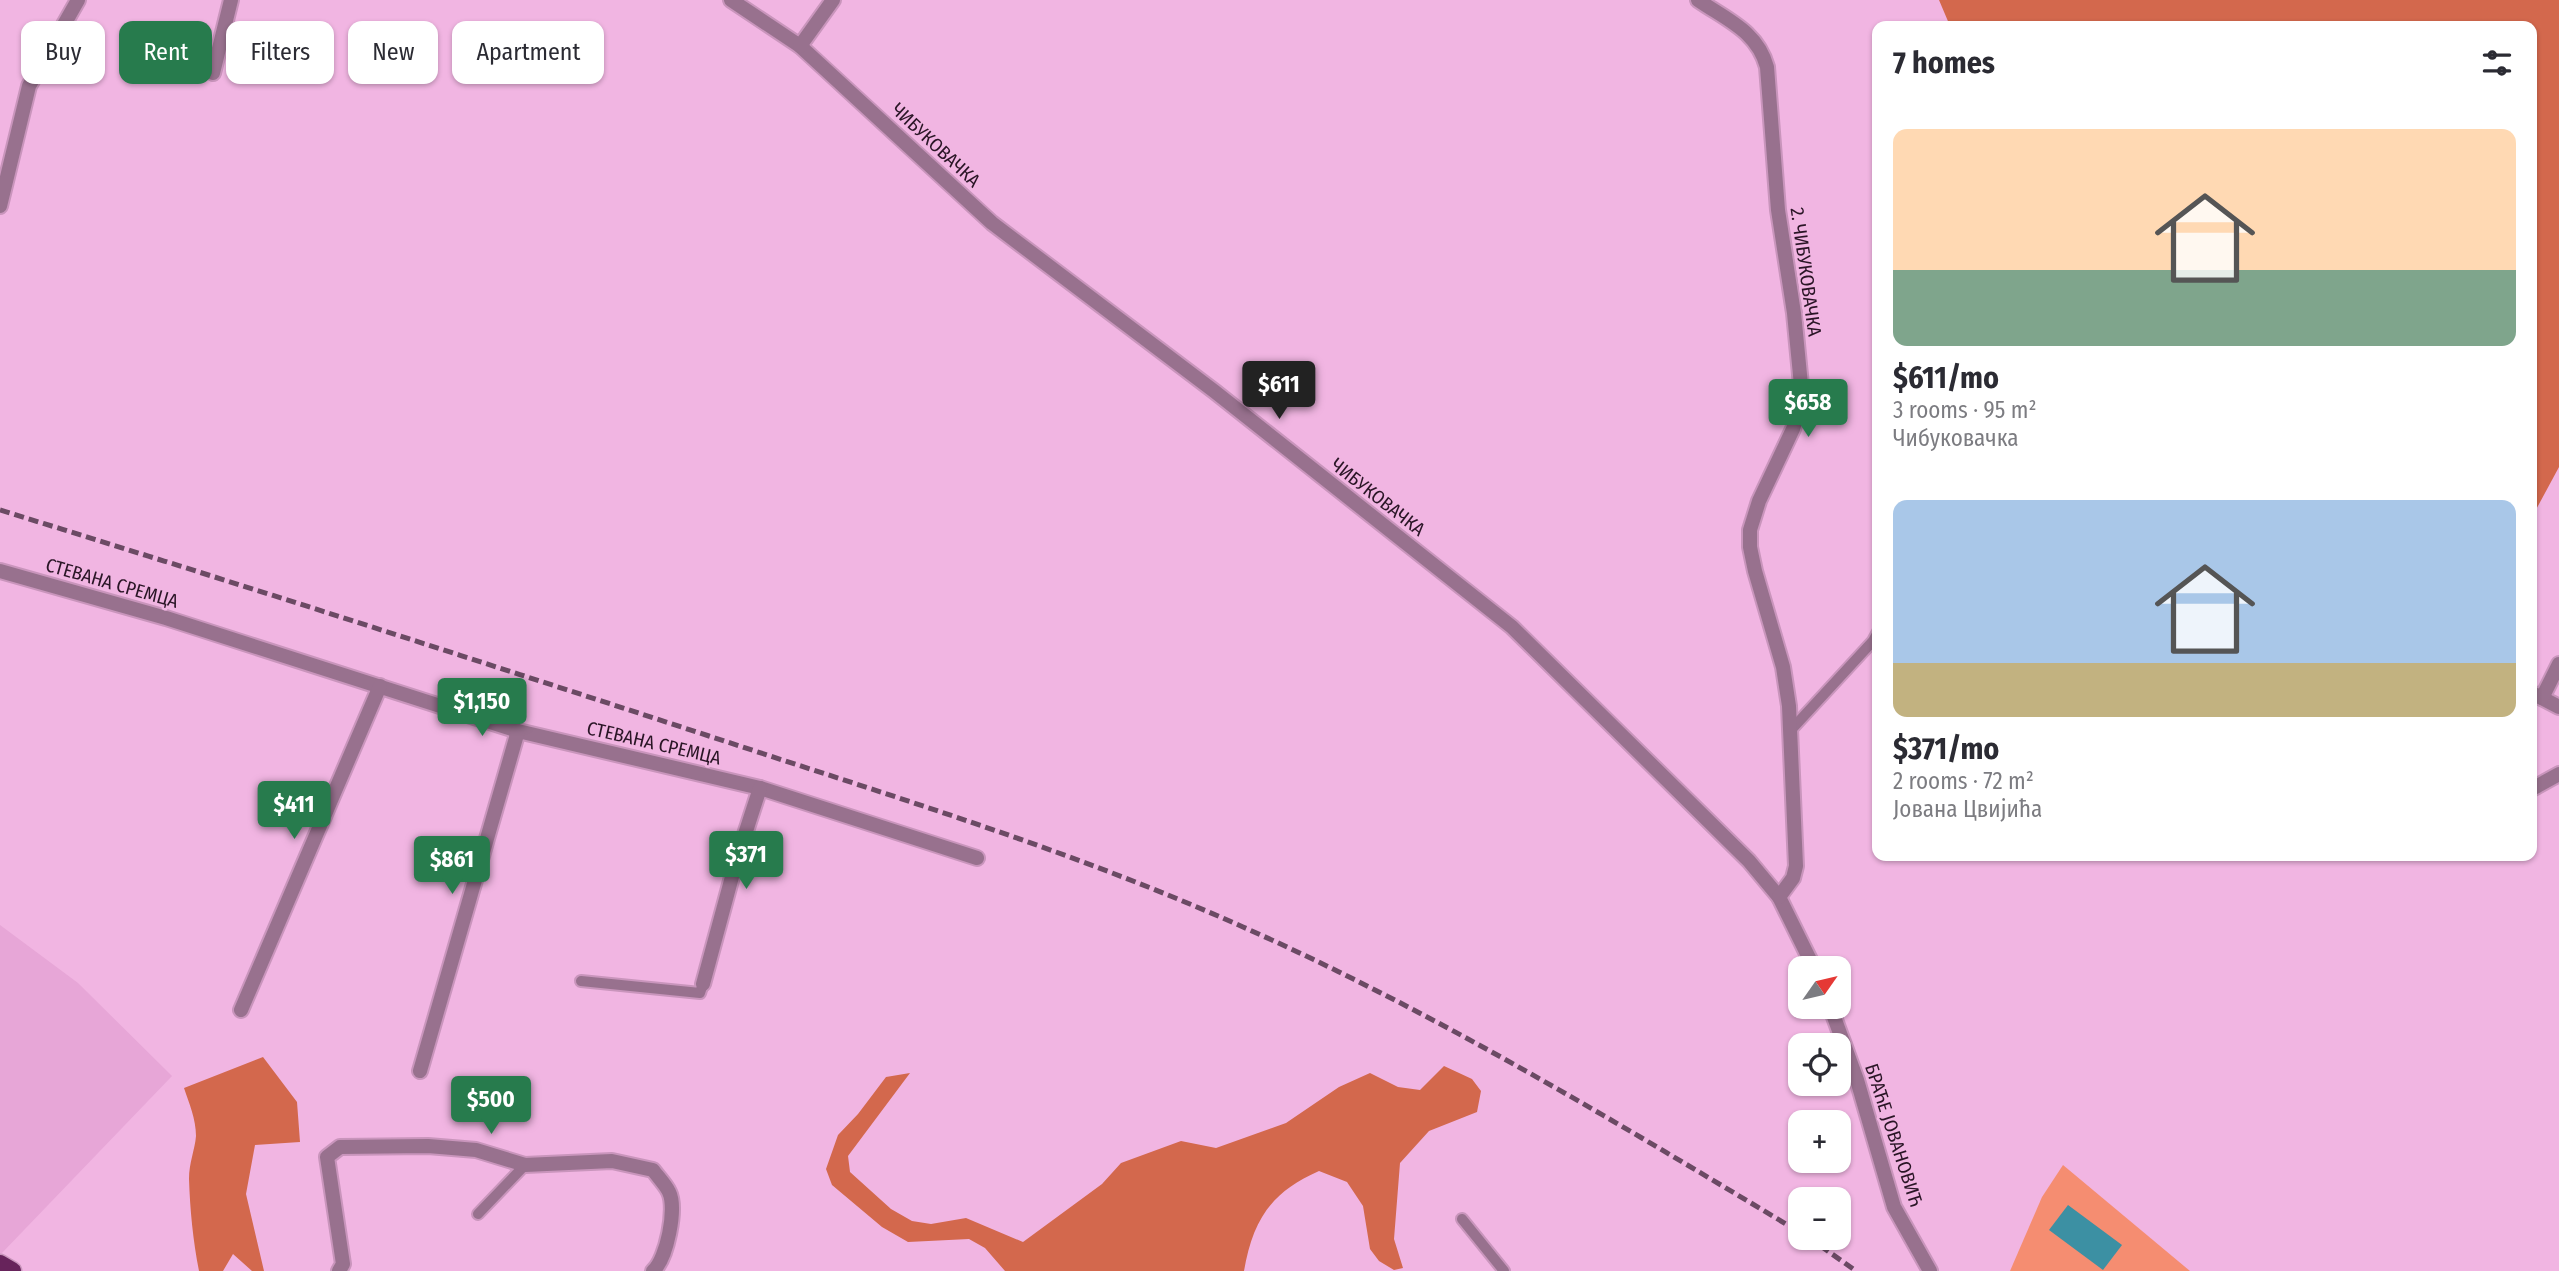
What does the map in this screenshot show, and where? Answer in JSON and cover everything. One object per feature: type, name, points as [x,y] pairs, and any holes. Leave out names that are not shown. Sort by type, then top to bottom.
[{"type":"main road","points":[[0,1264],[12,1271]]},
{"type":"street","points":[[0,206],[29,86],[78,0]]},
{"type":"street","points":[[213,73],[231,0]]},
{"type":"street","name":"ЧИБУКОВАЧКА","points":[[730,0],[800,46],[992,223],[1214,391],[1512,627],[1749,860],[1779,897]]},
{"type":"street","points":[[800,46],[833,0]]},
{"type":"street","name":"2. ЧИБУКОВАЧКА","points":[[1698,0],[1758,44],[1767,67],[1778,210],[1794,313],[1801,385],[1800,406],[1793,429],[1759,502],[1750,530],[1755,571],[1783,667],[1791,730],[1796,866],[1793,878],[1779,897]]},
{"type":"street","name":"СТЕВАНА СРЕМЦА","points":[[0,571],[166,618],[518,731],[760,788],[977,858]]},
{"type":"street","points":[[2559,664],[2537,695],[2559,707]]},
{"type":"street","points":[[241,1010],[380,686]]},
{"type":"street","points":[[420,1072],[518,731]]},
{"type":"street","points":[[2537,786],[2559,774]]},
{"type":"street","points":[[703,984],[736,862],[760,788]]},
{"type":"street","points":[[1779,897],[1808,956]]},
{"type":"street","name":"БРАЋЕ ЈОВАНОВИЋ","points":[[1835,1019],[1857,1080],[1894,1207],[1930,1271]]},
{"type":"street","points":[[340,1271],[343,1264],[327,1157],[340,1147],[428,1146],[476,1150],[525,1165],[612,1161],[653,1170],[671,1194],[670,1239],[657,1268]]},
{"type":"lane","points":[[1791,730],[1872,642]]},
{"type":"lane","points":[[581,981],[700,993],[703,984]]},
{"type":"lane","points":[[478,1214],[525,1165]]},
{"type":"lane","points":[[1462,1219],[1504,1271]]},
{"type":"shaded area","points":[[1939,0],[2559,0],[2559,467],[2537,508],[2537,21],[1948,21]]},
{"type":"shaded area","points":[[0,925],[78,983],[172,1076],[0,1255]]},
{"type":"shaded area","points":[[263,1057],[297,1102],[300,1142],[255,1145],[246,1194],[264,1271],[252,1271],[233,1254],[223,1271],[199,1271],[189,1179],[196,1130],[184,1088]]},
{"type":"shaded area","points":[[1444,1066],[1472,1079],[1481,1091],[1477,1112],[1429,1131],[1400,1163],[1394,1239],[1403,1268],[1394,1270],[1379,1261],[1370,1249],[1363,1206],[1347,1182],[1319,1171],[1288,1188],[1267,1210],[1253,1237],[1244,1271],[1005,1271],[985,1248],[969,1239],[908,1242],[882,1227],[832,1185],[826,1169],[838,1135],[886,1077],[910,1073],[848,1156],[850,1172],[891,1209],[912,1221],[931,1224],[966,1218],[1023,1242],[1102,1184],[1121,1163],[1181,1141],[1216,1148],[1286,1123],[1339,1087],[1370,1073],[1398,1087],[1420,1090]]},
{"type":"shaded area","points":[[2063,1165],[2190,1271],[2010,1271],[2042,1197]]},
{"type":"shaded area","points":[[2068,1205],[2122,1245],[2103,1270],[2049,1230]]},
{"type":"railway","points":[[0,510],[911,802],[1046,848],[1178,899],[1315,960],[1457,1033],[1596,1111],[1788,1225]]},
{"type":"railway","points":[[1826,1250],[1856,1271]]}]
